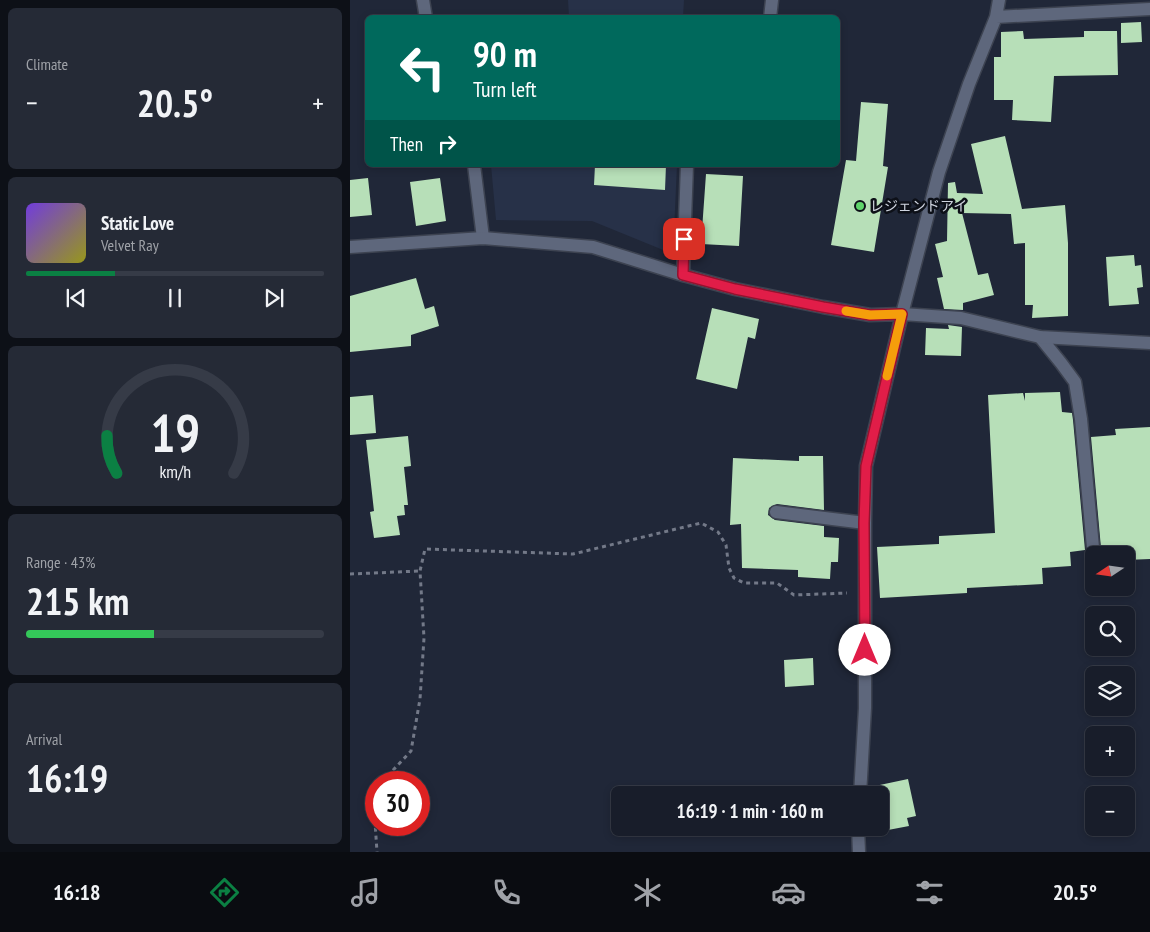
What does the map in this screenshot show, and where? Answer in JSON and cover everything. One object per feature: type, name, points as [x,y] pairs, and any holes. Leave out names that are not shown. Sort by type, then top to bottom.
[{"type":"street","points":[[423,0],[426,15]]},
{"type":"street","points":[[770,15],[772,0]]},
{"type":"street","points":[[861,786],[865,708],[864,523],[866,466],[902,314],[939,172],[969,84],[996,17],[998,0]]},
{"type":"street","points":[[996,17],[1150,9]]},
{"type":"street","points":[[474,167],[483,238]]},
{"type":"street","points":[[683,275],[687,167]]},
{"type":"street","points":[[350,247],[483,238],[593,247],[735,289],[823,307],[870,315],[902,314],[961,318],[1040,337],[1150,343]]},
{"type":"street","points":[[1040,337],[1075,382],[1081,419],[1093,546]]},
{"type":"street","points":[[776,512],[864,523]]},
{"type":"street","points":[[858,836],[859,852]]},
{"type":"path","points":[[392,771],[411,751],[420,699],[424,638],[420,571],[425,549],[573,554],[701,523],[718,532],[726,545],[729,568],[734,578],[744,583],[777,583],[794,595],[865,592]]},
{"type":"path","points":[[350,574],[420,571]]},
{"type":"path","points":[[376,836],[377,852]]},
{"type":"shaded area","points":[[568,0],[684,0],[683,15],[569,15]]},
{"type":"shaded area","points":[[491,167],[677,167],[673,254],[592,221],[496,220]]},
{"type":"building","points":[[1141,22],[1142,42],[1121,43],[1121,23]]},
{"type":"building","points":[[1023,31],[1024,39],[1084,37],[1084,31],[1117,31],[1118,75],[1054,76],[1051,122],[1012,120],[1013,100],[994,100],[994,57],[1001,57],[1001,32]]},
{"type":"building","name":"レジェンドアイ","points":[[861,102],[888,104],[883,166],[888,167],[874,252],[831,245],[846,160],[856,161]]},
{"type":"building","points":[[1005,136],[1022,209],[1065,205],[1068,243],[1068,316],[1032,318],[1033,305],[1025,305],[1025,243],[1014,244],[1011,214],[962,213],[978,275],[988,273],[994,295],[963,303],[963,310],[944,309],[937,278],[943,277],[935,244],[947,241],[948,183],[955,182],[957,193],[983,194],[971,144]]},
{"type":"building","points":[[595,167],[666,167],[665,190],[594,185]]},
{"type":"building","points":[[706,174],[743,176],[739,246],[701,244]]},
{"type":"building","points":[[368,178],[372,215],[350,217],[350,180]]},
{"type":"building","points":[[440,178],[446,221],[416,226],[410,182]]},
{"type":"building","points":[[1134,255],[1135,266],[1141,265],[1143,287],[1137,288],[1139,304],[1109,306],[1106,257]]},
{"type":"building","points":[[416,278],[425,309],[434,306],[439,326],[411,335],[411,346],[350,352],[350,296]]},
{"type":"building","points":[[712,308],[759,319],[755,339],[748,337],[737,389],[696,379]]},
{"type":"building","points":[[948,325],[962,327],[961,356],[925,355],[926,328],[949,329]]},
{"type":"building","points":[[1060,392],[1062,412],[1072,413],[1085,550],[1070,552],[1071,566],[1042,568],[1043,584],[967,588],[967,593],[880,598],[877,547],[939,544],[939,536],[995,533],[988,395],[1023,393],[1025,401],[1025,393]]},
{"type":"building","points":[[373,395],[376,433],[350,435],[350,397]]},
{"type":"building","points":[[1150,427],[1150,559],[1135,560],[1135,546],[1101,546],[1091,437],[1116,435],[1115,429]]},
{"type":"building","points":[[408,436],[411,466],[404,467],[408,505],[404,505],[405,515],[397,516],[400,535],[374,538],[370,512],[374,511],[366,440]]},
{"type":"building","points":[[799,456],[823,456],[824,510],[777,504],[769,508],[768,515],[775,520],[824,526],[824,537],[839,538],[838,562],[831,562],[830,579],[798,577],[798,570],[742,568],[741,524],[730,525],[733,458],[799,461]]},
{"type":"building","points":[[813,658],[814,685],[785,687],[784,660]]},
{"type":"building","points":[[908,779],[916,816],[907,818],[909,826],[889,830],[889,786],[875,786]]},
{"type":"slow traffic","points":[[846,311],[870,315],[902,314],[887,376]]},
{"type":"place","name":"レジェンドアイ","points":[[860,206]]},
{"type":"route","points":[[684,239],[683,275],[735,289],[823,307],[870,315],[902,314],[866,466],[864,523],[865,650]]}]
